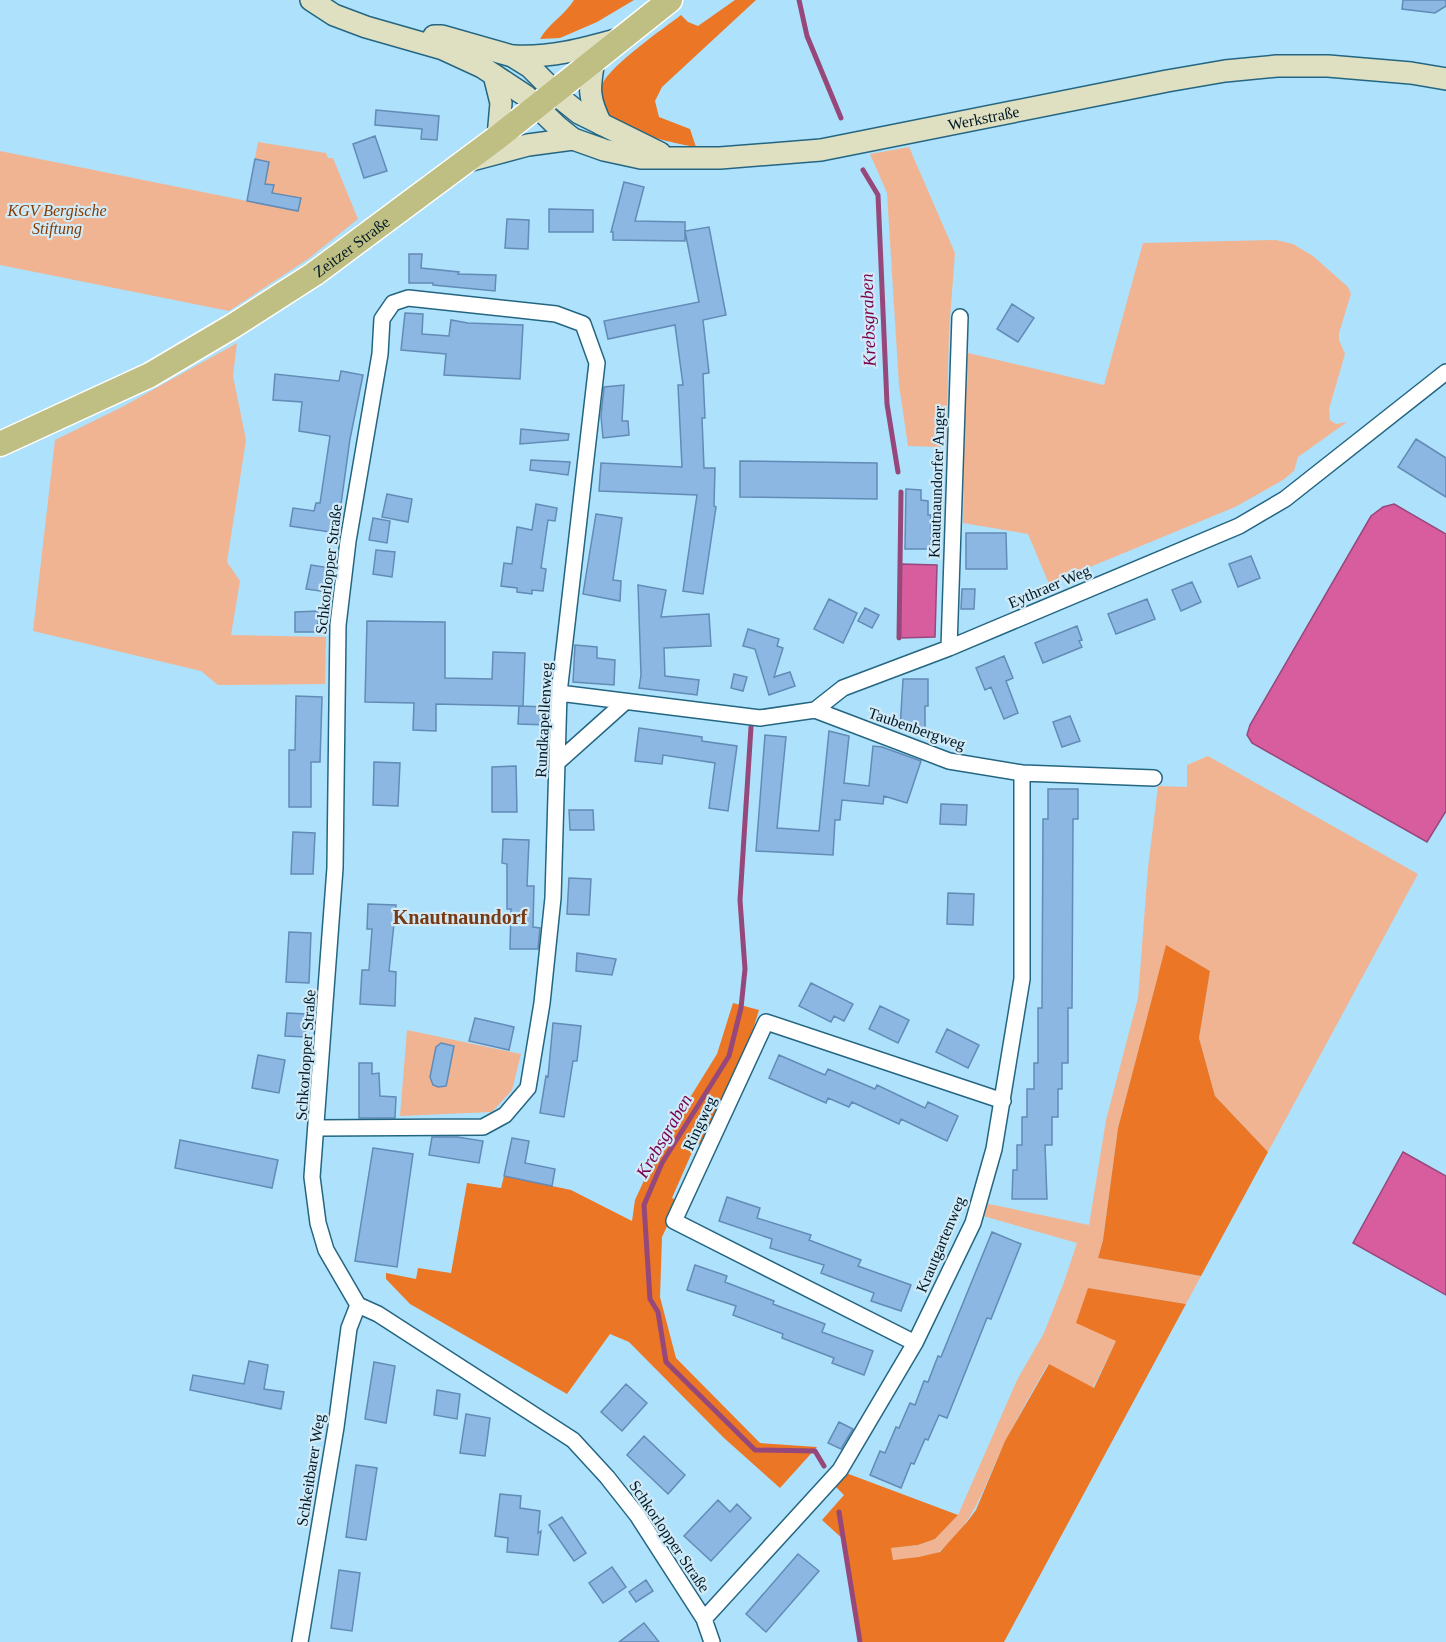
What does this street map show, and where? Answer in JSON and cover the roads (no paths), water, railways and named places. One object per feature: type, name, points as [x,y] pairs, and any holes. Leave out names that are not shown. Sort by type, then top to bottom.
[{"type":"main road","points":[[311,0],[334,15],[366,27],[443,49],[482,67],[513,86],[579,113],[669,157]]},
{"type":"main road","name":"Zeitzer Straße","points":[[0,444],[150,375],[233,326],[314,274],[498,137],[670,0]]},
{"type":"main road","points":[[397,36],[442,36],[512,56],[533,57],[563,54],[619,39]]},
{"type":"main road","points":[[512,56],[530,67],[545,98]]},
{"type":"main road","points":[[594,60],[590,82],[590,101],[601,124]]},
{"type":"main road","name":"Werkstraße","points":[[545,98],[558,127],[573,139],[604,150],[641,158],[720,158],[820,150],[1226,71],[1277,66],[1328,66],[1411,73],[1446,79]]},
{"type":"main road","points":[[494,75],[501,103],[498,137]]},
{"type":"main road","points":[[462,163],[528,145],[573,139]]},
{"type":"street","name":"Rundkapellenweg","points":[[317,1128],[483,1127],[505,1115],[528,1088],[542,1003],[553,898],[559,761],[559,693],[597,363],[583,324],[556,314],[408,298],[393,303]]},
{"type":"street","name":"Schkorlopper Straße","points":[[393,303],[382,318],[380,354],[348,541],[338,625],[335,868],[312,1177],[318,1223],[326,1250],[358,1305],[378,1314],[573,1440],[607,1477],[637,1515],[704,1619],[712,1642]]},
{"type":"street","name":"Knautnaundorfer Anger","points":[[949,648],[960,317]]},
{"type":"street","name":"Eythraer Weg","points":[[559,693],[760,718],[815,710],[843,688],[949,648],[1239,526],[1285,499],[1446,372]]},
{"type":"street","points":[[559,761],[625,702]]},
{"type":"street","name":"Taubenbergweg","points":[[815,710],[949,761],[1023,773],[1154,778]]},
{"type":"street","name":"Krautgartenweg","points":[[704,1619],[840,1470],[915,1343],[973,1223],[994,1149],[1022,980],[1023,773]]},
{"type":"street","name":"Ringweg","points":[[915,1343],[674,1221],[766,1022],[1003,1101]]},
{"type":"street","name":"Schkeitbarer Weg","points":[[300,1642],[336,1427],[349,1328],[358,1305]]},
{"type":"waterway","name":"Krebsgraben","points":[[799,0],[807,36],[841,118]]},
{"type":"waterway","name":"Krebsgraben","points":[[863,170],[878,195],[887,404],[898,472]]},
{"type":"waterway","name":"Krebsgraben","points":[[899,638],[901,492]]},
{"type":"waterway","name":"Krebsgraben","points":[[751,727],[740,900],[745,969],[741,1008],[729,1056],[662,1163],[644,1205],[650,1299],[658,1312],[666,1362],[755,1450],[815,1451],[824,1466]]},
{"type":"waterway","name":"Krebsgraben","points":[[839,1512],[860,1642]]},
{"type":"district","name":"Knautnaundorf","points":[[460,917]]},
{"type":"park label","name":"KGV Bergische Stiftung","points":[[57,219]]}]
